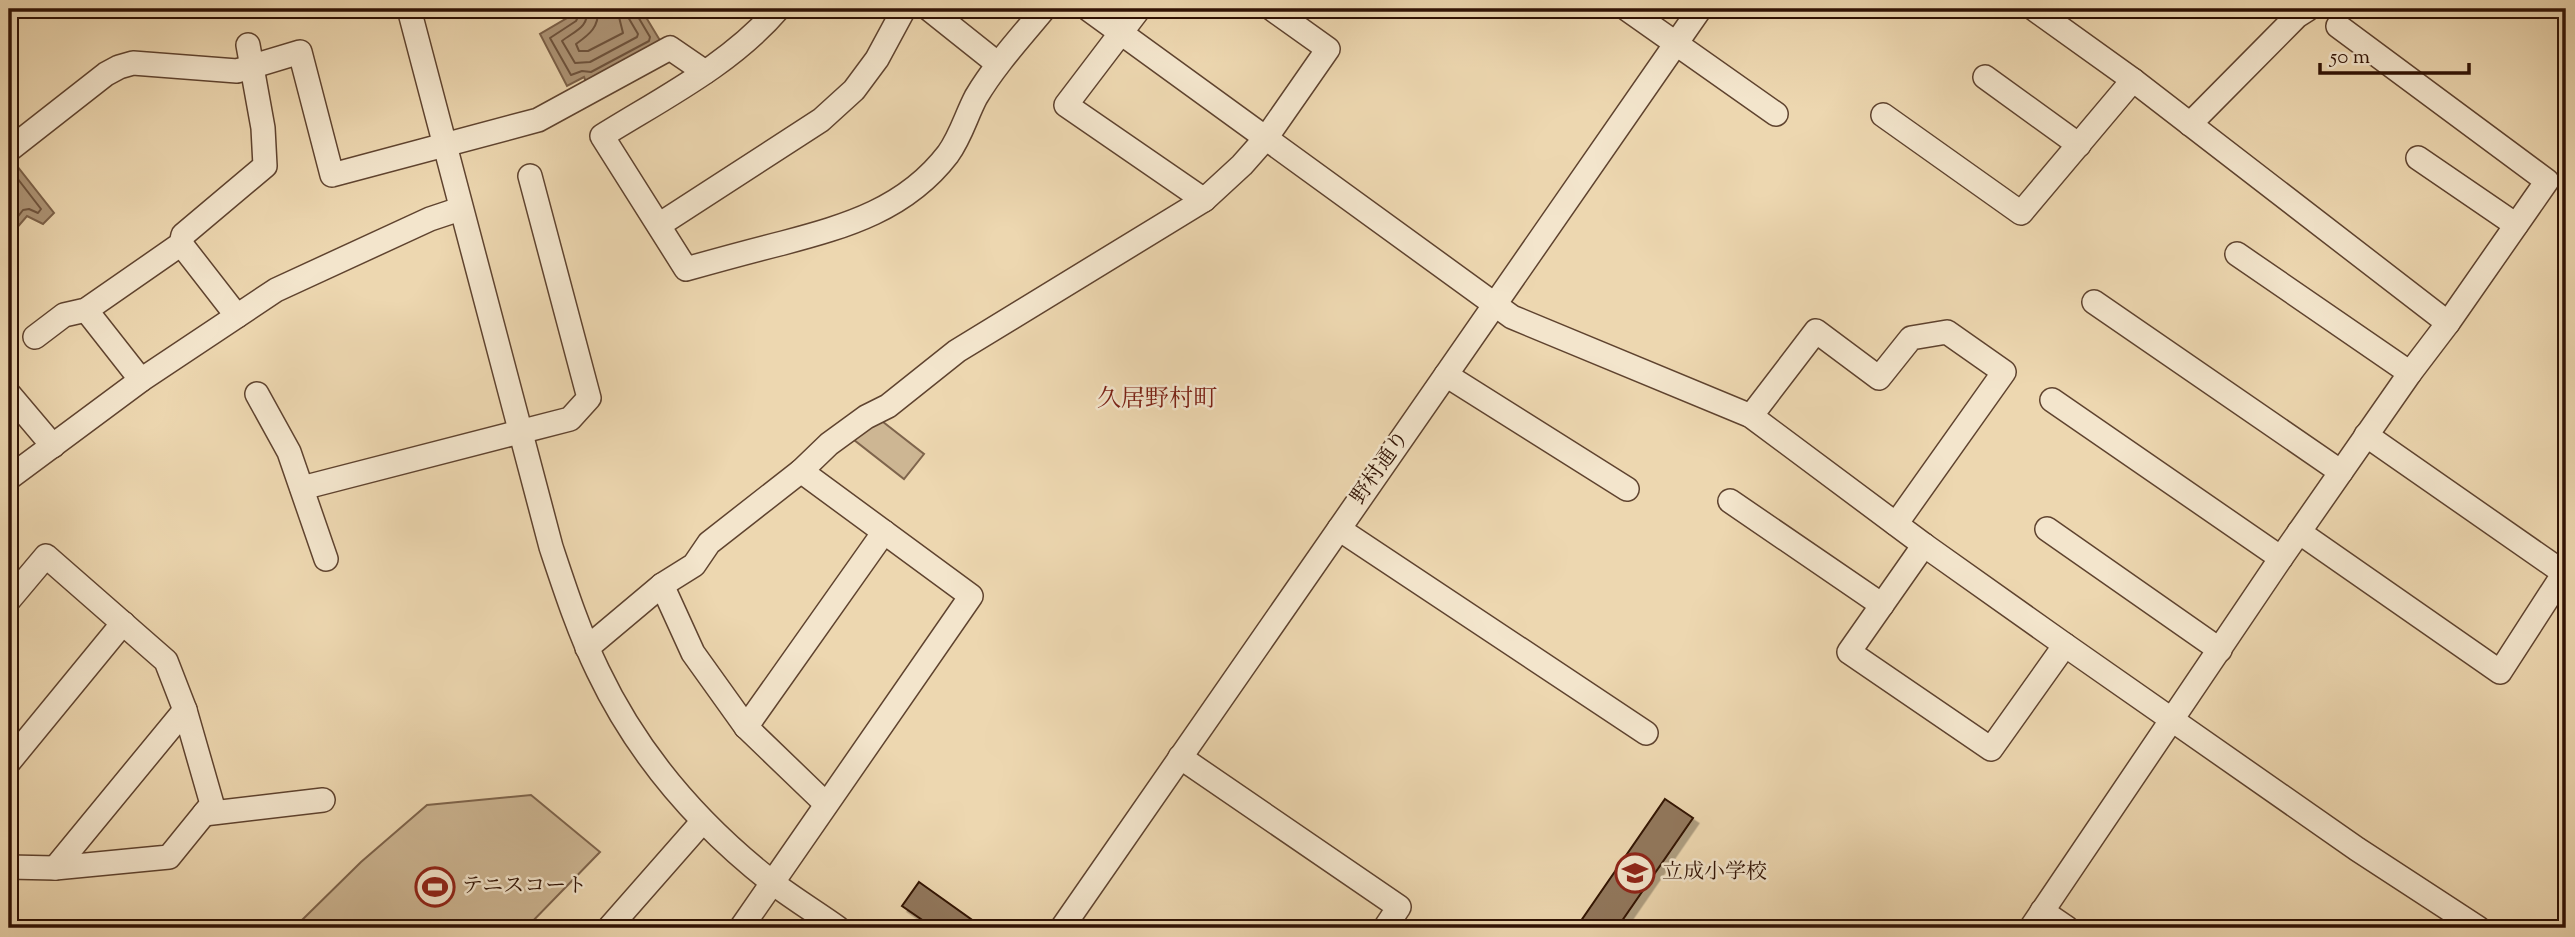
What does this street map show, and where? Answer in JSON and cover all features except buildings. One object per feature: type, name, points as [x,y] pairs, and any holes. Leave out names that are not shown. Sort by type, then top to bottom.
[{"type":"street","points":[[409,9],[551,547],[598,673],[633,734],[703,821],[773,883],[838,928]]},
{"type":"street","points":[[659,225],[821,120],[854,90],[904,9]]},
{"type":"street","points":[[929,9],[998,64]]},
{"type":"street","points":[[767,12],[722,61],[602,136],[686,269],[845,226],[881,210],[920,183],[950,152],[975,99],[998,64],[1044,9]]},
{"type":"street","points":[[1088,9],[1512,317],[1751,415],[1924,545],[2065,645],[2357,849],[2478,928]]},
{"type":"street","points":[[1139,9],[1066,105],[1204,200]]},
{"type":"street","points":[[587,648],[662,585],[694,565],[709,543],[801,471],[829,443],[866,416],[888,407],[957,351],[1204,200],[1242,165],[1274,145],[1328,50],[1272,9]]},
{"type":"street","points":[[1627,9],[1776,114]]},
{"type":"street","name":"野村通り","points":[[1062,928],[1700,9]]},
{"type":"street","points":[[2190,124],[2297,16],[2308,9]]},
{"type":"street","points":[[2044,11],[2448,323]]},
{"type":"street","points":[[2067,928],[2037,920],[2281,558],[2547,181],[2338,26]]},
{"type":"street","points":[[9,150],[106,74],[134,63],[237,71],[250,56],[300,52],[332,175],[538,120],[670,48],[705,72]]},
{"type":"street","points":[[35,337],[64,315],[86,310],[181,244],[183,235],[265,166],[262,128],[250,56]]},
{"type":"street","points":[[1985,77],[2079,145]]},
{"type":"street","points":[[1883,115],[2021,213],[2133,80]]},
{"type":"street","points":[[2418,158],[2516,225]]},
{"type":"street","points":[[302,488],[570,419],[589,398],[530,176]]},
{"type":"street","points":[[9,478],[141,380],[276,290],[430,219],[460,209]]},
{"type":"street","points":[[181,244],[237,316]]},
{"type":"street","points":[[2237,254],[2410,373]]},
{"type":"street","points":[[2094,302],[2341,472]]},
{"type":"street","points":[[86,310],[141,380]]},
{"type":"street","points":[[1751,415],[1816,331],[1879,378],[1911,338],[1947,332],[2004,372],[1896,524]]},
{"type":"street","points":[[1446,375],[1627,489]]},
{"type":"street","points":[[9,394],[53,446]]},
{"type":"street","points":[[257,394],[289,452],[326,559]]},
{"type":"street","points":[[2052,400],[2281,558]]},
{"type":"street","points":[[2299,532],[2500,672],[2564,573],[2367,435]]},
{"type":"street","points":[[741,928],[971,596],[801,471]]},
{"type":"street","points":[[1730,501],[1882,604]]},
{"type":"street","points":[[1339,529],[1646,733]]},
{"type":"street","points":[[2047,530],[2220,650]]},
{"type":"street","points":[[746,727],[884,532]]},
{"type":"street","points":[[1924,545],[1849,652],[1991,749],[2065,645]]},
{"type":"street","points":[[9,600],[46,556],[166,660],[185,710],[212,804],[169,857],[55,868],[9,867]]},
{"type":"street","points":[[662,585],[693,653],[746,727],[826,804]]},
{"type":"street","points":[[9,762],[123,623]]},
{"type":"street","points":[[55,868],[185,710]]},
{"type":"street","points":[[1180,757],[1399,907],[1385,928]]},
{"type":"street","points":[[204,814],[323,800]]},
{"type":"street","points":[[608,928],[703,821]]},
{"type":"shaded area","points":[[878,418],[924,454],[904,479],[849,436]]},
{"type":"shaded area","points":[[531,795],[600,852],[526,928],[9,928],[194,927],[301,921],[361,862],[427,805]]},
{"type":"water","points":[[569,9],[641,9],[661,42],[586,82],[584,77],[567,86],[540,34],[572,15]]},
{"type":"water","points":[[9,166],[17,166],[54,213],[43,224],[27,216],[9,237]]},
{"type":"place","name":"立成小学校","points":[[1635,873]]},
{"type":"place","name":"テニスコート","points":[[435,887]]},
{"type":"district","name":"久居野村町","points":[[1157,400]]}]
